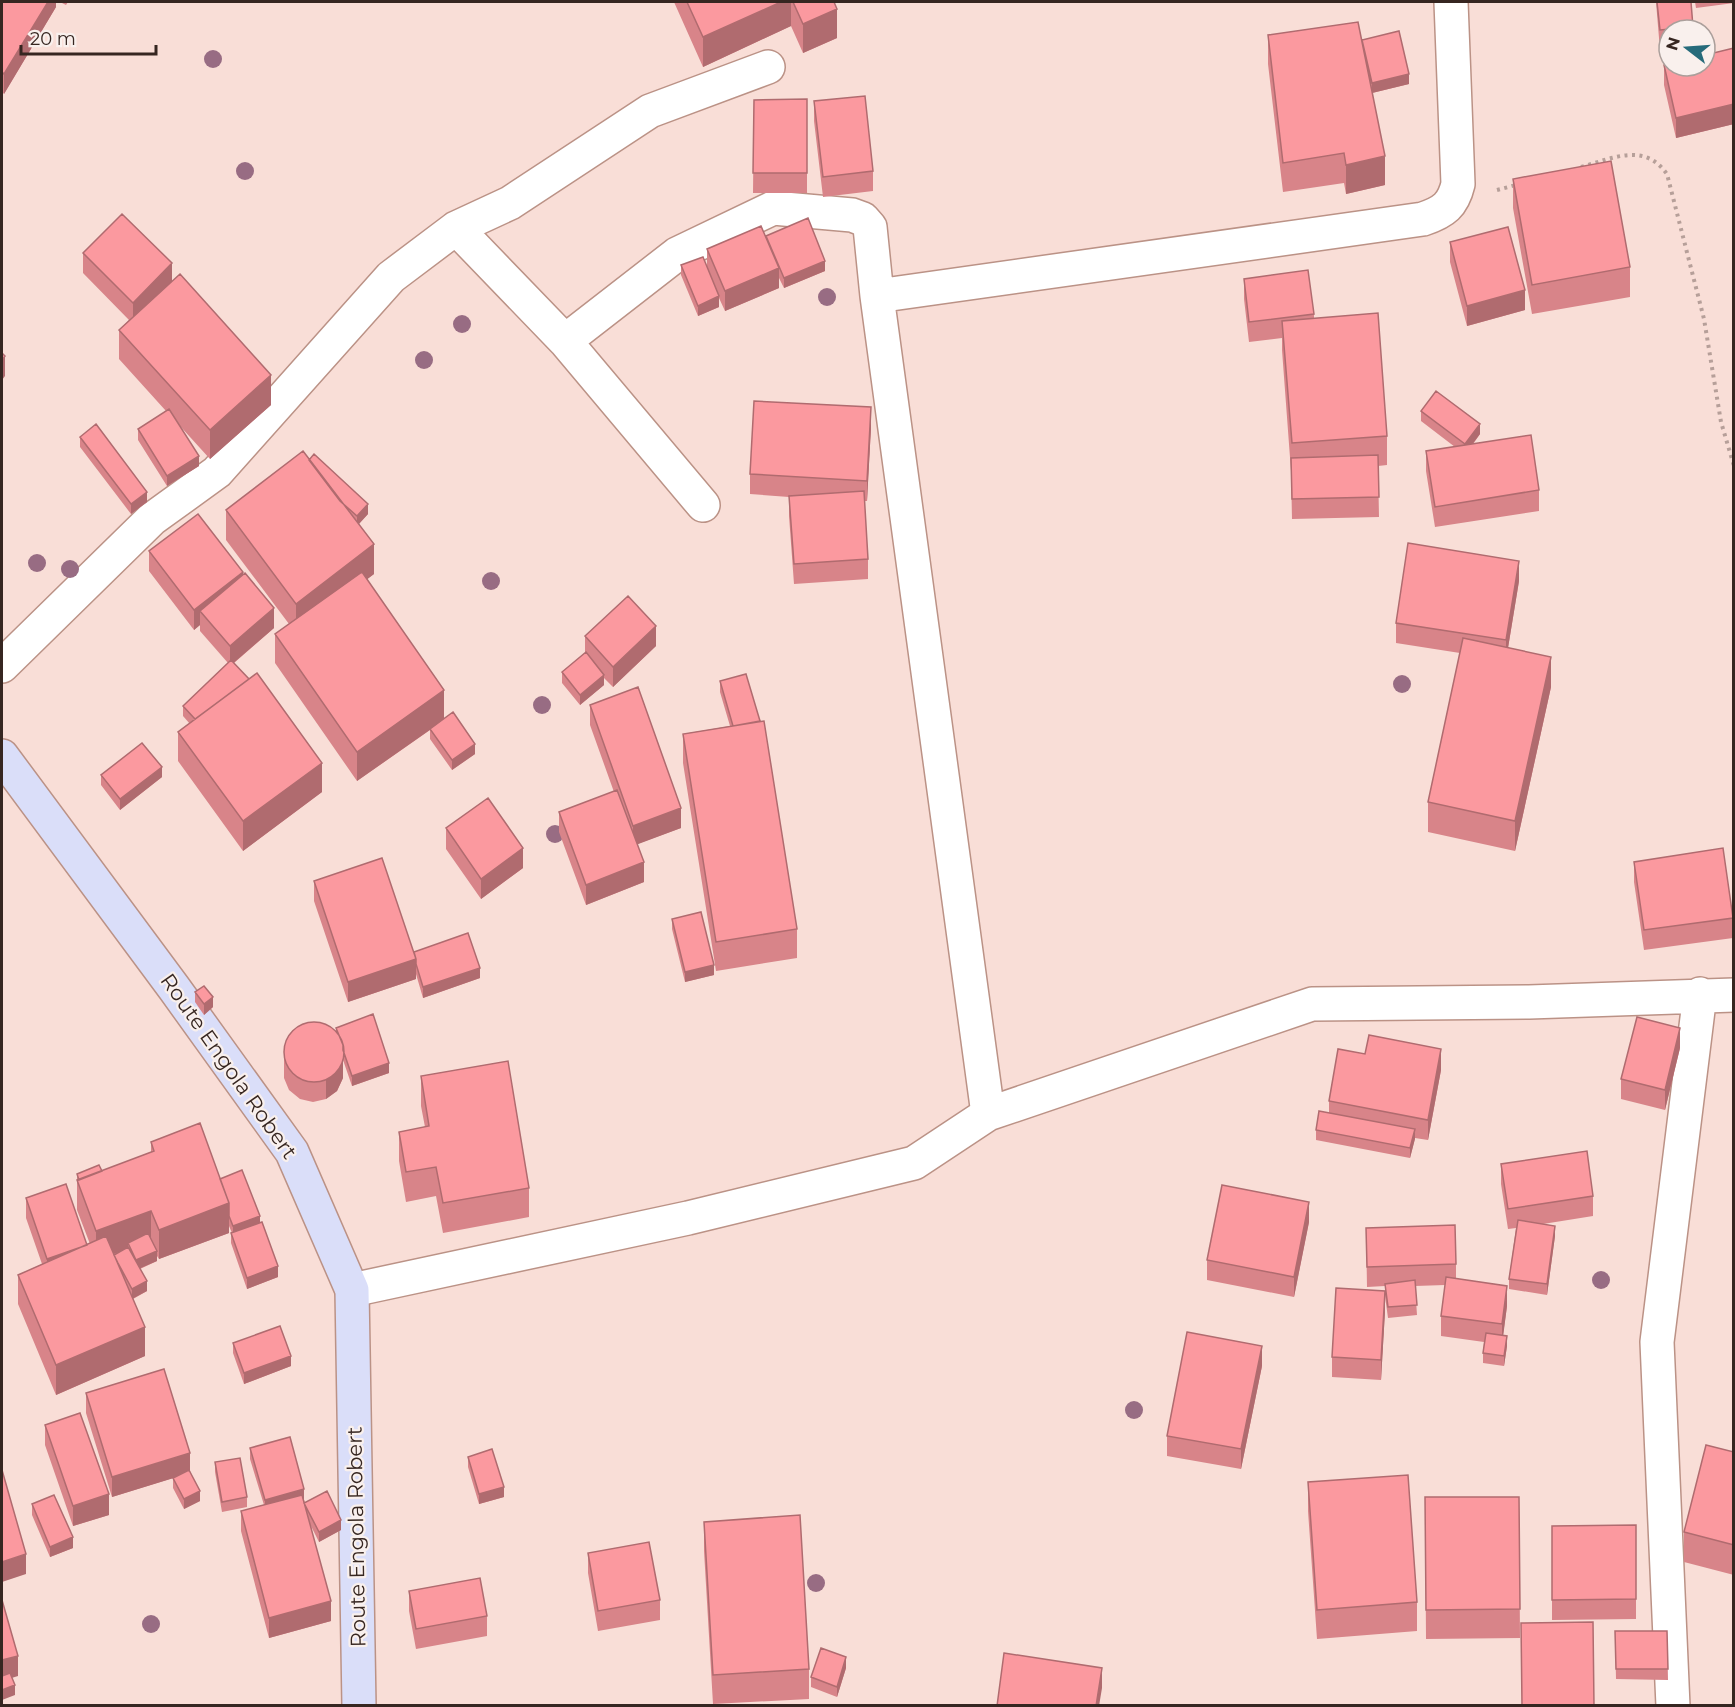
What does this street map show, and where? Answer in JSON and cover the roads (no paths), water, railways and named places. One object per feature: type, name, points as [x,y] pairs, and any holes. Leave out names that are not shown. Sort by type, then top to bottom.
[{"type":"street","points":[[877,296],[1423,219],[1439,213],[1454,202],[1458,163],[1451,2]]},
{"type":"street","points":[[2,666],[152,519],[217,472],[391,277],[456,228],[510,203],[650,111],[768,66]]},
{"type":"street","points":[[565,341],[677,254],[773,208],[852,215],[863,219],[870,227],[877,296],[988,1114]]},
{"type":"street","points":[[456,228],[565,341],[704,505]]},
{"type":"street","name":"Route Engola Robert","points":[[2,756],[174,987],[292,1152],[352,1290],[359,1706]]},
{"type":"street","points":[[1672,1706],[1657,1342],[1700,994]]},
{"type":"street","points":[[352,1290],[688,1218],[914,1163],[988,1114],[1312,1004],[1529,1002],[1700,994],[1734,995]]}]
